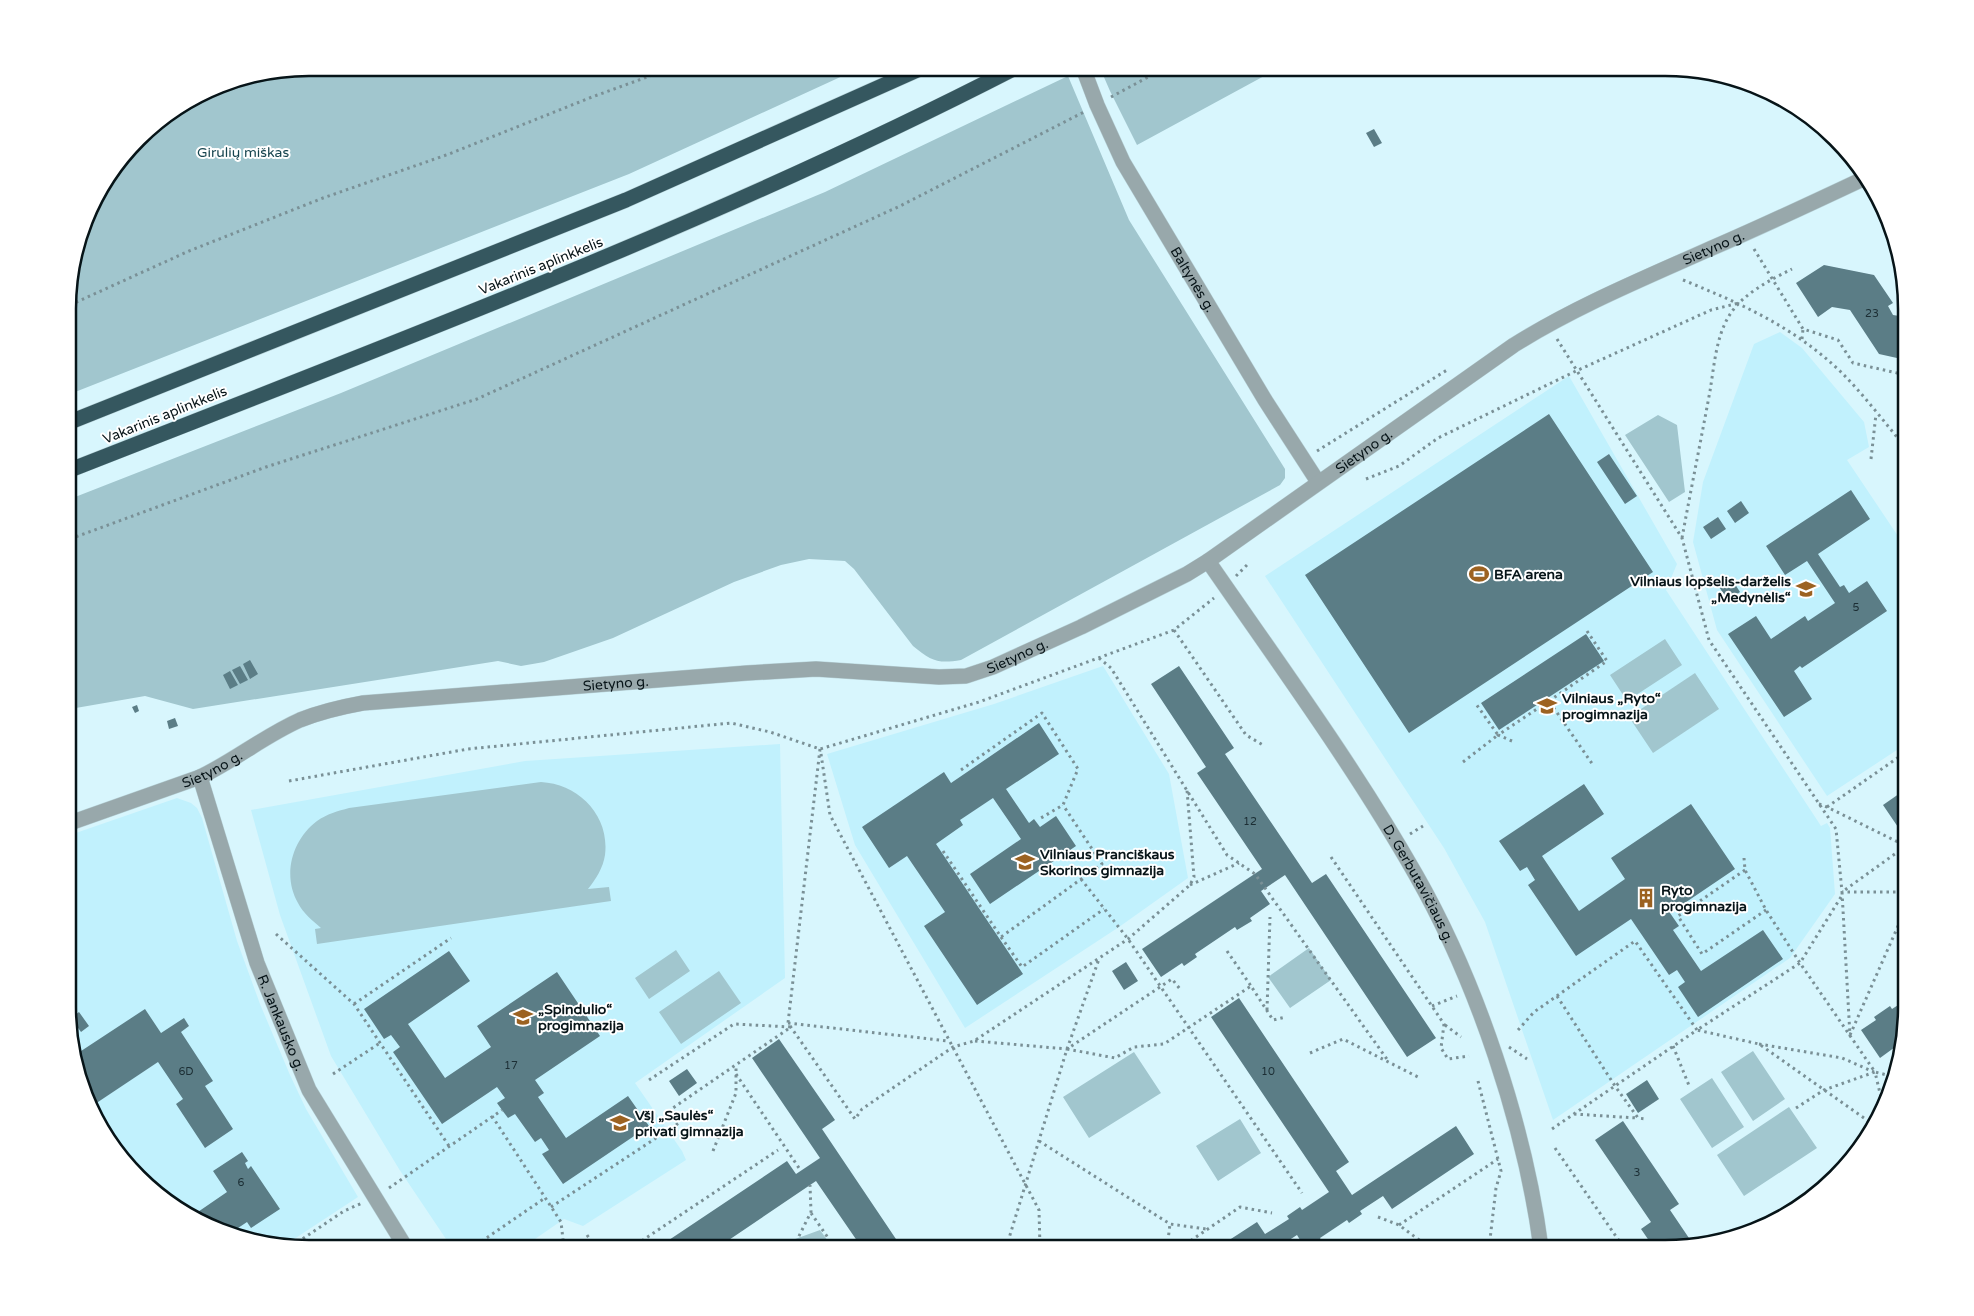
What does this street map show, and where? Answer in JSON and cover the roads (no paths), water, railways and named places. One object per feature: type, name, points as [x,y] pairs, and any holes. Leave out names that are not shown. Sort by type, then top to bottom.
[{"type":"highway","name":"Vakarinis aplinkkelis","points":[[76,420],[626,200],[904,76]]},
{"type":"highway","name":"Vakarinis aplinkkelis","points":[[76,468],[580,269],[733,202],[932,110],[999,76]]},
{"type":"street","name":"Baltynės g.","points":[[1086,76],[1123,162],[1265,400],[1318,482]]},
{"type":"street","name":"Sietyno g.","points":[[76,821],[200,777],[299,721],[332,709],[363,703],[738,673],[816,669],[939,677],[966,676],[993,667],[1081,627],[1187,574],[1548,324],[1596,299],[1741,236],[1859,181]]},
{"type":"street","name":"D. Gerbutavičiaus g.","points":[[1208,561],[1394,837],[1417,876],[1442,926],[1470,991],[1500,1073],[1522,1148],[1539,1240]]},
{"type":"street","name":"R. Jankausko g.","points":[[200,777],[257,962],[309,1090],[401,1240]]},
{"type":"place","name":"BFA arena","points":[[1479,574]]},
{"type":"place","name":"Vilniaus lopšelis-darželis „Medynėlis“","points":[[1806,589]]},
{"type":"place","name":"Vilniaus „Ryto“ progimnazija","points":[[1547,706]]},
{"type":"place","name":"Vilniaus Pranciškaus Skorinos gimnazija","points":[[1025,862]]},
{"type":"place","name":"Ryto progimnazija","points":[[1646,898]]},
{"type":"place","name":"„Spindulio“ progimnazija","points":[[523,1017]]},
{"type":"place","name":"VšĮ „Saulės“ privati gimnazija","points":[[620,1123]]},
{"type":"park label","name":"Girulių miškas","points":[[243,152]]}]
